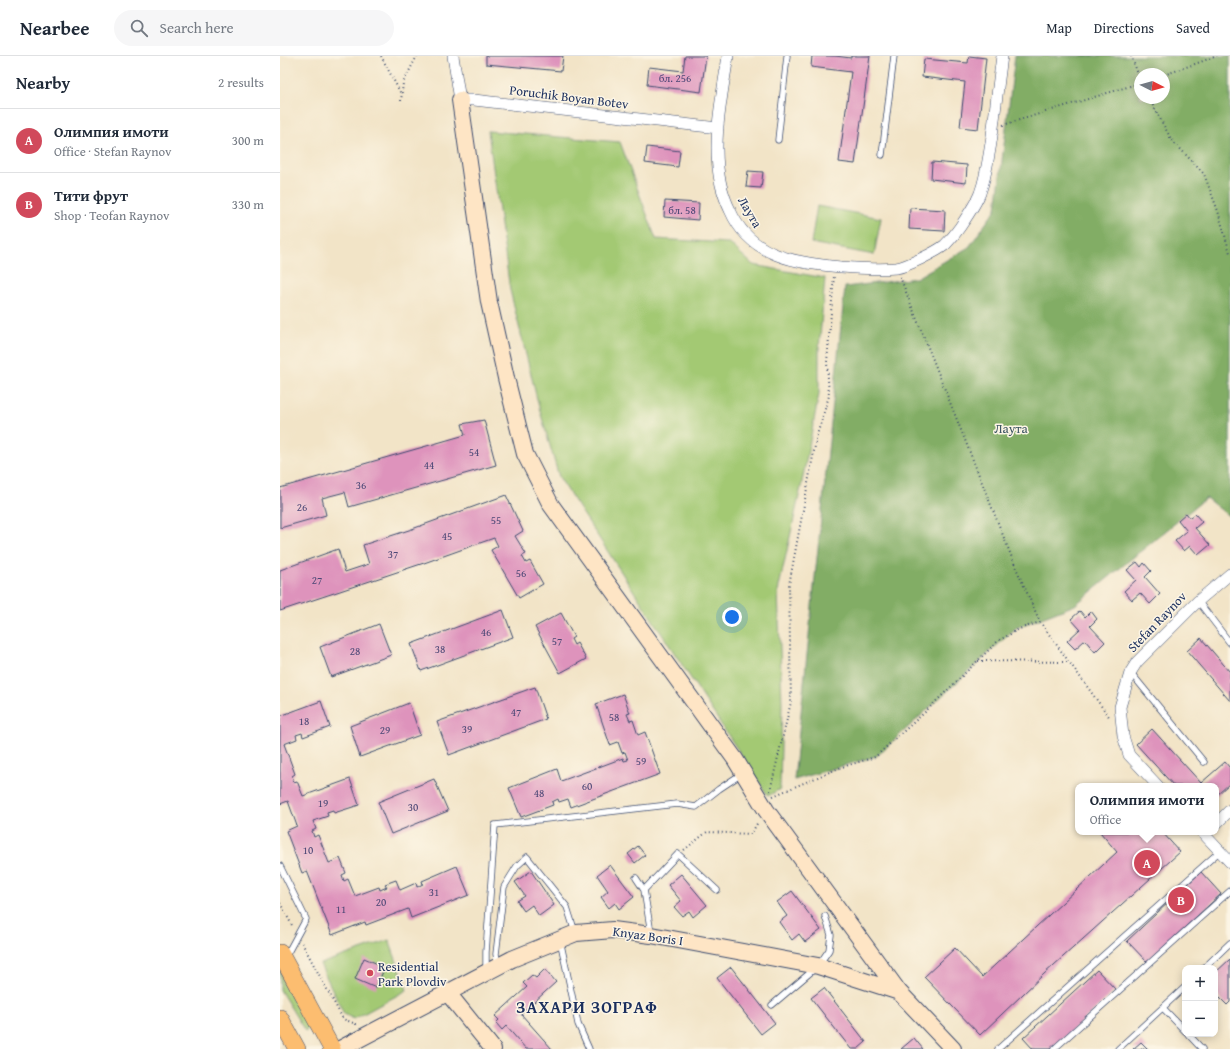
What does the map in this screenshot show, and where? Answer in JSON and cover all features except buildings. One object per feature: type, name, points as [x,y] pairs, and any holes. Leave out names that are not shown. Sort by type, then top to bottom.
[{"type":"main road","points":[[282,956],[332,1049]]},
{"type":"main road","points":[[280,1018],[297,1049]]},
{"type":"street","points":[[453,56],[489,302],[525,454],[551,505],[735,759],[766,810],[899,992]]},
{"type":"street","name":"Лаута","points":[[728,56],[718,128],[717,157],[721,185],[730,211],[744,235],[758,246],[794,261],[815,265],[863,269],[896,268],[919,260],[944,246],[960,226],[979,194],[987,170],[1002,56]]},
{"type":"street","name":"Poruchik Boyan Botev","points":[[460,100],[474,100],[718,128]]},
{"type":"street","name":"Stefan Raynov","points":[[1155,783],[1129,755],[1123,736],[1120,706],[1130,673],[1137,662],[1198,601],[1230,574]]},
{"type":"street","points":[[1219,821],[1230,810]]},
{"type":"street","points":[[1207,835],[1230,862]]},
{"type":"street","name":"Knyaz Boris I","points":[[340,1049],[512,958],[576,933],[613,930],[651,935],[818,966],[899,992],[953,1049]]},
{"type":"street","points":[[447,992],[493,1049]]},
{"type":"lane","points":[[778,140],[787,56]]},
{"type":"lane","points":[[882,155],[894,56]]},
{"type":"lane","points":[[1198,601],[1230,643]]},
{"type":"lane","points":[[1130,673],[1204,762]]},
{"type":"lane","points":[[492,969],[486,952],[495,825],[677,804],[696,807],[743,773]]},
{"type":"lane","points":[[998,1049],[1220,851]]},
{"type":"lane","points":[[644,890],[678,854],[717,890]]},
{"type":"lane","points":[[492,969],[496,954],[504,887],[517,866],[527,857],[566,907],[576,933]]},
{"type":"lane","points":[[280,866],[306,919],[298,934],[282,956]]},
{"type":"lane","points":[[636,878],[644,890],[651,935]]},
{"type":"lane","points":[[1054,1049],[1230,891]]},
{"type":"lane","points":[[772,1005],[818,966],[829,950],[831,935],[825,916]]},
{"type":"lane","points":[[560,940],[578,1024],[589,1049]]},
{"type":"lane","points":[[1207,965],[1230,943]]},
{"type":"lane","points":[[1118,1049],[1182,990]]},
{"type":"lane","points":[[1163,1008],[1182,1028]]},
{"type":"lane","points":[[1191,1037],[1202,1049]]},
{"type":"path","points":[[381,56],[401,94]]},
{"type":"path","points":[[401,101],[403,84],[417,56]]},
{"type":"path","points":[[1131,56],[1136,68]]},
{"type":"path","points":[[1170,73],[1217,56]]},
{"type":"path","points":[[993,128],[1134,85]]},
{"type":"path","points":[[1153,104],[1171,139],[1204,174],[1218,211],[1230,253]]},
{"type":"path","points":[[766,810],[791,702],[789,585],[817,435],[829,396],[827,362],[835,266]]},
{"type":"path","points":[[896,268],[1016,568],[1040,622],[1123,736]]},
{"type":"path","points":[[678,854],[707,832],[751,834],[766,810],[771,797],[839,768],[875,757],[998,642],[1019,629],[1040,622]]},
{"type":"path","points":[[976,661],[1069,662]]},
{"type":"path","points":[[280,903],[344,1019],[356,1024]]},
{"type":"green space","name":"Лаута","points":[[1015,56],[1230,56],[1230,517],[1206,498],[1075,605],[1016,628],[877,756],[794,780],[845,287],[916,278],[969,247],[996,209]]},
{"type":"green space","points":[[488,131],[620,142],[656,239],[729,243],[753,265],[825,278],[819,348],[819,394],[801,487],[778,591],[782,703],[780,789],[768,796],[559,477],[540,411],[510,290]]},
{"type":"green space","points":[[817,206],[881,218],[874,255],[811,243]]},
{"type":"green space","points":[[389,940],[407,990],[354,1019],[344,1014],[320,964]]},
{"type":"green space","points":[[280,970],[311,1027],[305,1031],[280,990]]},
{"type":"place","name":"Олимпия имоти","points":[[1147,863]]},
{"type":"place","name":"Тити фрут","points":[[1181,900]]},
{"type":"place","name":"Residential Park Plovdiv","points":[[370,973]]},
{"type":"district","name":"ЗАХАРИ ЗОГРАФ","points":[[587,1006]]}]
